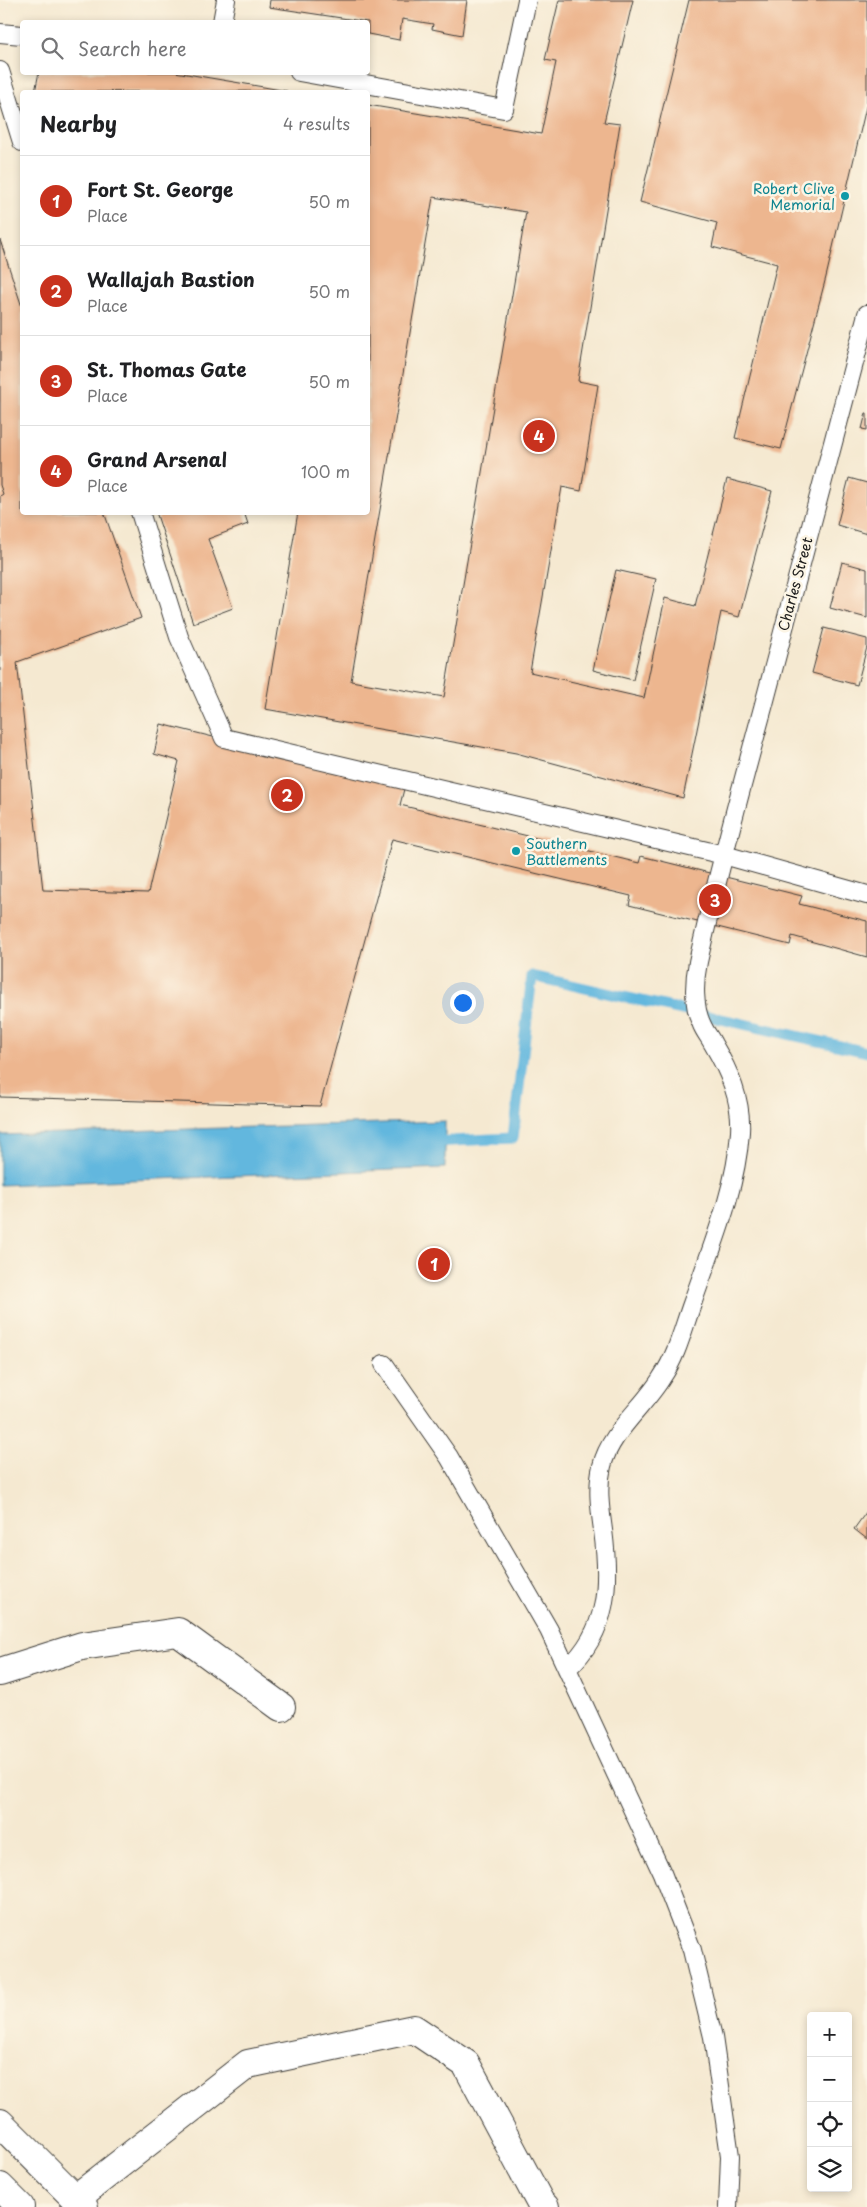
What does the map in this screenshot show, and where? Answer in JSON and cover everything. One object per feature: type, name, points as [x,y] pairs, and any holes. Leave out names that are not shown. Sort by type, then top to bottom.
[{"type":"street","points":[[0,1672],[82,1646],[178,1632],[281,1707]]},
{"type":"street","points":[[0,2123],[80,2203],[248,2064],[414,2029],[466,2064],[541,2204],[545,2207]]},
{"type":"street","points":[[0,2187],[20,2207]]},
{"type":"lane","points":[[222,20],[226,0]]},
{"type":"lane","points":[[316,75],[504,109],[527,0]]},
{"type":"lane","points":[[0,33],[20,36]]},
{"type":"lane","points":[[0,71],[20,136]]},
{"type":"lane","name":"Charles Street","points":[[567,1669],[582,1655],[593,1639],[602,1615],[607,1584],[606,1551],[599,1486],[602,1462],[622,1426],[662,1378],[682,1338],[732,1186],[740,1130],[735,1086],[714,1045],[701,1025],[696,1002],[697,965],[724,855],[867,314]]},
{"type":"lane","points":[[141,515],[179,637],[224,738],[724,855],[867,895]]},
{"type":"lane","points":[[384,1364],[449,1457],[549,1630],[662,1873],[692,1950],[712,2036],[730,2156],[728,2207]]},
{"type":"water","points":[[445,1121],[445,1168],[0,1185],[0,1135]]},
{"type":"building","points":[[270,0],[467,0],[462,35],[432,29],[433,24],[402,19],[399,40],[370,34],[370,20],[355,20],[269,7]]},
{"type":"building","points":[[559,0],[633,0],[604,122],[620,124],[578,381],[598,385],[581,491],[562,487],[530,672],[644,698],[665,598],[695,606],[727,479],[772,491],[739,617],[721,612],[683,798],[516,753],[265,709],[297,515],[370,515],[370,105],[541,134],[556,62],[545,60]],"holes":[[[433,197],[526,212],[444,697],[351,681]]]},
{"type":"building","points":[[689,0],[867,0],[867,103],[826,277],[781,449],[735,438],[777,264],[712,247],[717,223],[640,202]]},
{"type":"building","points":[[38,75],[193,75],[281,90],[35,90]]},
{"type":"building","points":[[0,240],[20,301],[20,515],[105,515],[141,618],[17,662],[43,890],[148,893],[179,761],[154,754],[161,724],[405,785],[400,805],[639,863],[641,856],[802,896],[799,904],[867,921],[867,957],[792,936],[790,945],[629,905],[631,896],[392,839],[320,1106],[0,1097],[0,496],[3,494],[0,485]]},
{"type":"building","points":[[867,413],[867,430],[862,429]]},
{"type":"building","points":[[849,478],[867,483],[867,534],[837,525]]},
{"type":"building","points":[[157,515],[245,515],[248,524],[208,539],[233,608],[193,623]]},
{"type":"building","points":[[842,562],[867,569],[867,618],[830,608]]},
{"type":"building","points":[[616,570],[656,579],[633,680],[593,670]]},
{"type":"building","points":[[824,628],[867,639],[867,647],[857,685],[812,673]]},
{"type":"building","points":[[867,1511],[867,1539],[854,1529]]},
{"type":"waterway","points":[[431,1142],[513,1138],[532,976],[867,1052]]},
{"type":"place","name":"Robert Clive Memorial","points":[[845,196]]},
{"type":"place","name":"Grand Arsenal","points":[[539,436]]},
{"type":"place","name":"Wallajah Bastion","points":[[287,795]]},
{"type":"place","name":"Southern Battlements","points":[[516,851]]},
{"type":"place","name":"St. Thomas Gate","points":[[715,900]]},
{"type":"place","name":"Fort St. George","points":[[434,1264]]}]
